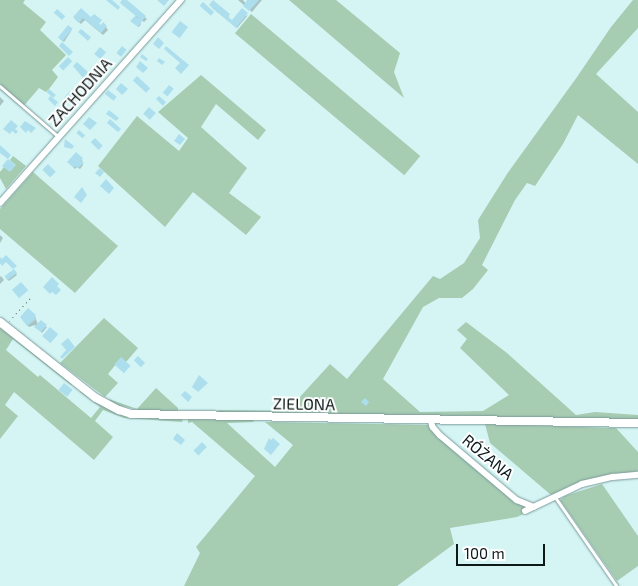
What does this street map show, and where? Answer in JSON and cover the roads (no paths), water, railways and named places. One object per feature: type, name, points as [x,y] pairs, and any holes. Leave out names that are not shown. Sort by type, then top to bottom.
[{"type":"street","name":"ZACHODNIA","points":[[0,203],[181,0]]},
{"type":"street","name":"ZIELONA","points":[[2,324],[96,398],[131,414],[638,423]]},
{"type":"street","name":"RÓŻANA","points":[[431,420],[434,427],[447,440],[517,500],[534,507]]},
{"type":"street","points":[[525,511],[555,496],[596,481],[638,475]]},
{"type":"lane","points":[[0,86],[59,137]]},
{"type":"lane","points":[[555,496],[617,586]]}]
